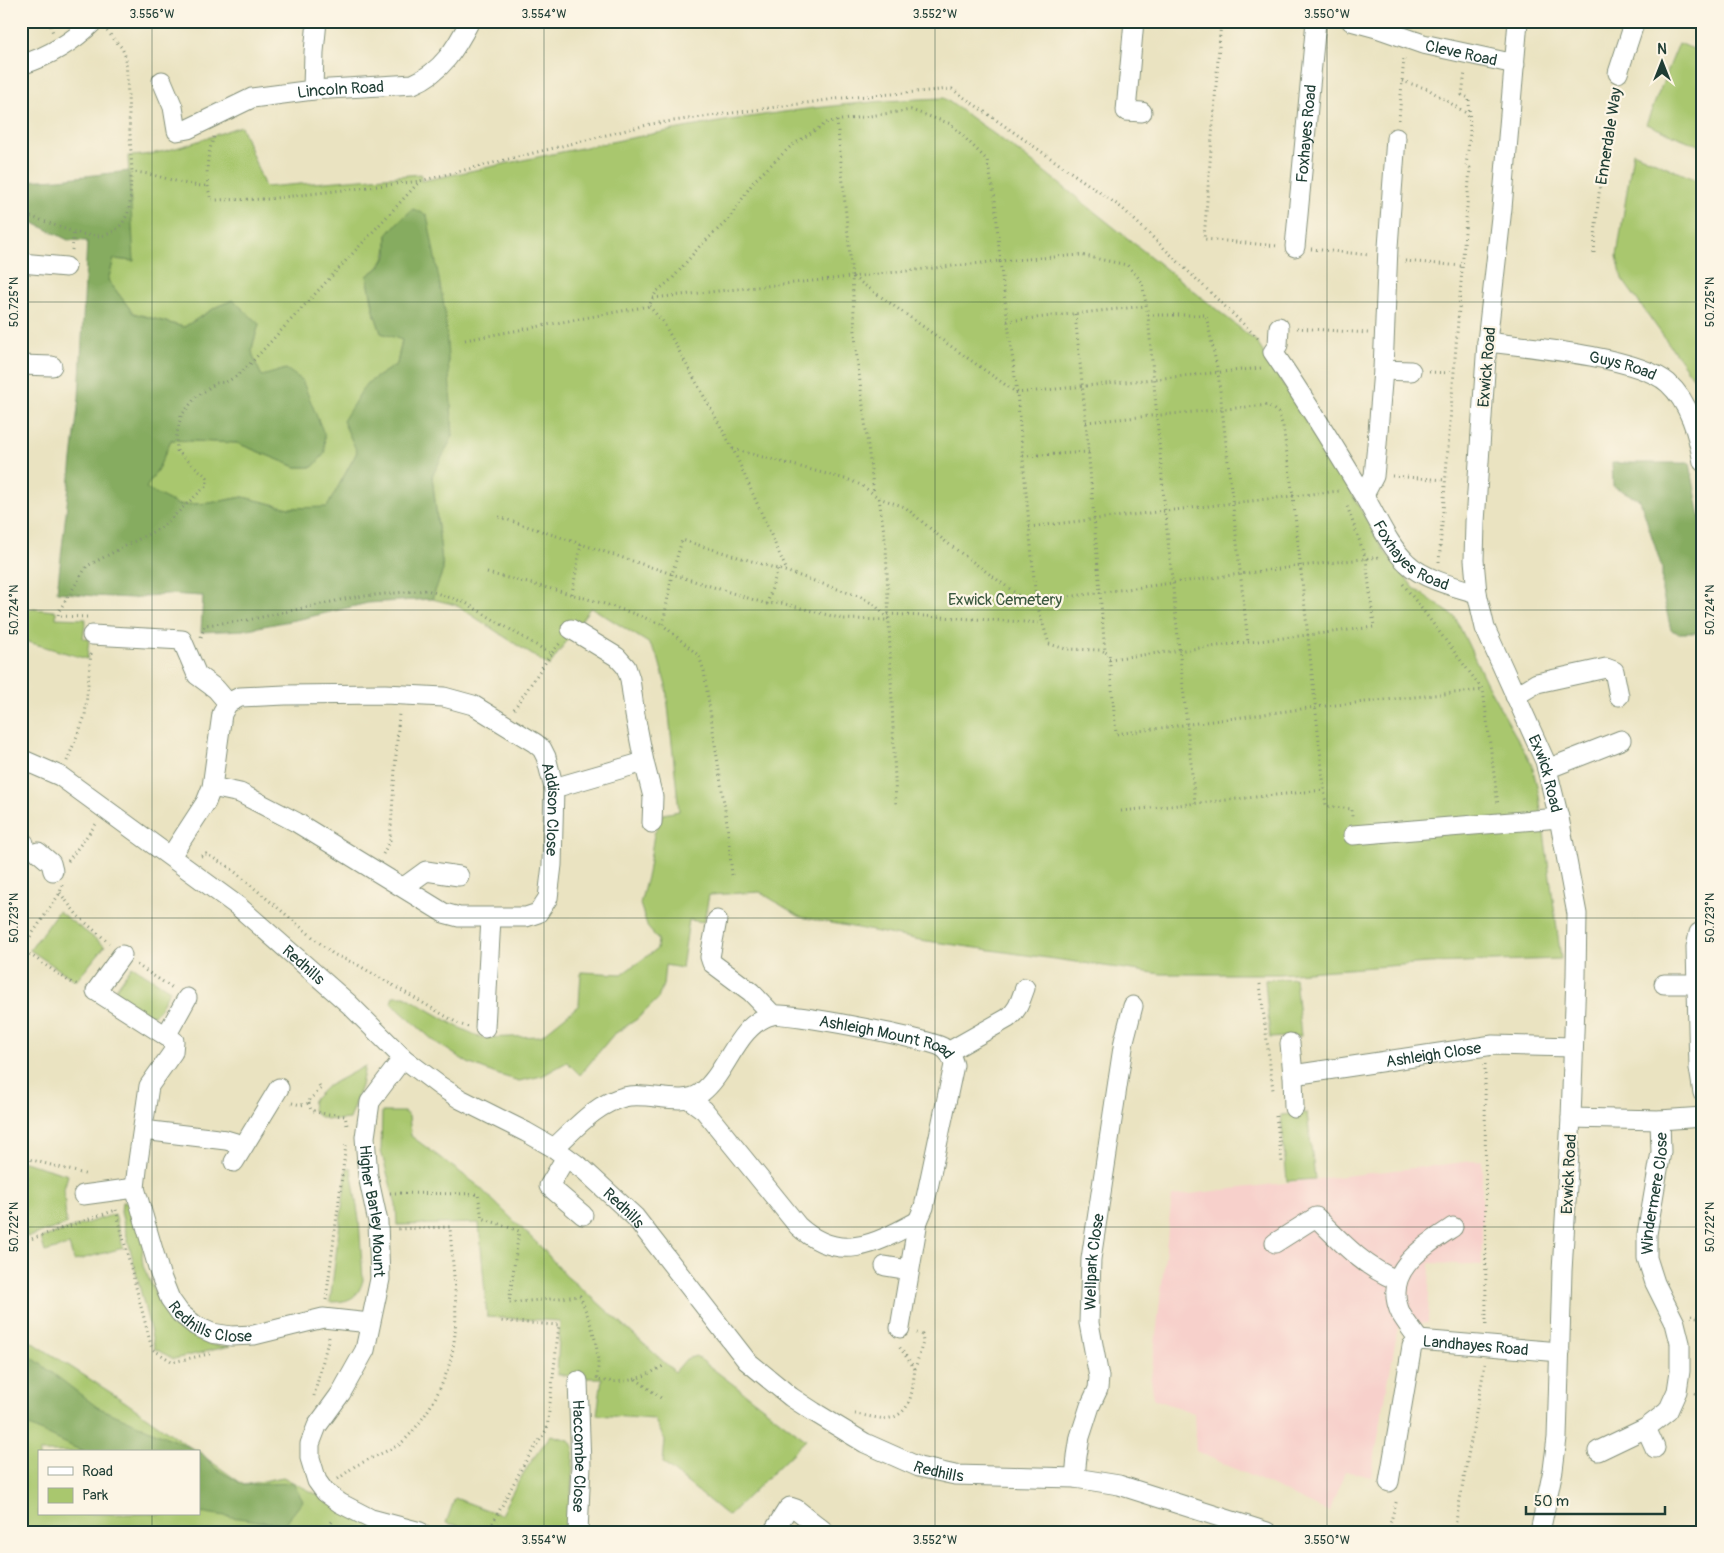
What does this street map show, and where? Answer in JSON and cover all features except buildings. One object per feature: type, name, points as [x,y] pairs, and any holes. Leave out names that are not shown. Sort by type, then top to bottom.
[{"type":"street","points":[[313,90],[317,21]]},
{"type":"street","name":"Lincoln Road","points":[[162,81],[173,107],[177,131],[188,129],[252,98],[313,90],[413,84],[423,80],[439,69],[459,44],[470,21]]},
{"type":"street","points":[[1128,111],[1134,21]]},
{"type":"street","name":"Foxhayes Road","points":[[1295,247],[1316,21]]},
{"type":"street","name":"Cleve Road","points":[[1351,21],[1423,44],[1514,64]]},
{"type":"street","name":"Ennerdale Way","points":[[1618,73],[1635,21]]},
{"type":"street","name":"Exwick Road","points":[[1519,22],[1488,342],[1474,560],[1476,593],[1485,628],[1545,761],[1559,818],[1576,914],[1576,976],[1571,1118],[1562,1271],[1557,1438],[1540,1532]]},
{"type":"street","points":[[21,65],[43,58],[99,25]]},
{"type":"street","points":[[1364,495],[1374,476],[1383,370],[1389,257],[1389,148]]},
{"type":"street","points":[[21,263],[68,263]]},
{"type":"street","points":[[1277,359],[1279,326]]},
{"type":"street","name":"Guys Road","points":[[1488,342],[1545,349],[1604,360],[1653,373],[1678,393],[1698,436],[1703,462]]},
{"type":"street","name":"Foxhayes Road","points":[[1277,359],[1364,495],[1394,548],[1408,565],[1439,581],[1476,593]]},
{"type":"street","points":[[21,364],[52,366]]},
{"type":"street","points":[[1383,370],[1411,371]]},
{"type":"street","points":[[571,629],[617,656],[626,667],[630,679],[644,762],[653,798],[652,823]]},
{"type":"street","points":[[92,635],[182,640],[197,675],[216,689],[228,703],[222,714],[212,787],[176,860]]},
{"type":"street","points":[[1516,696],[1537,683],[1606,668],[1614,671],[1619,696]]},
{"type":"street","name":"Addison Close","points":[[212,787],[240,793],[280,813],[444,913],[459,917],[532,916],[543,908],[548,898],[552,865],[554,788],[546,757],[542,749],[535,743],[480,709],[473,705],[444,697],[400,694],[240,697],[228,703]]},
{"type":"street","points":[[1547,769],[1621,740]]},
{"type":"street","name":"Redhills","points":[[22,762],[60,776],[239,907],[349,1004],[403,1058],[460,1099],[526,1132],[584,1170],[635,1218],[747,1360],[791,1397],[814,1412],[865,1443],[919,1467],[955,1475],[1076,1478],[1119,1486],[1267,1532]]},
{"type":"street","points":[[554,788],[644,762]]},
{"type":"street","points":[[1353,835],[1559,818]]},
{"type":"street","points":[[28,845],[52,863],[53,871]]},
{"type":"street","points":[[404,887],[426,872],[459,876]]},
{"type":"street","points":[[486,1028],[491,918]]},
{"type":"street","points":[[583,1215],[550,1186],[560,1153],[587,1118],[607,1104],[624,1097],[637,1095],[689,1099],[701,1093],[715,1080],[742,1037],[752,1026],[773,1014],[751,992],[712,963],[710,957],[717,920]]},
{"type":"street","points":[[1699,939],[1697,984],[1698,1068],[1703,1093]]},
{"type":"street","points":[[122,955],[96,991],[166,1036],[187,998]]},
{"type":"street","points":[[1664,984],[1697,984]]},
{"type":"street","points":[[948,1052],[1008,1018],[1016,1011],[1020,1004],[1025,988]]},
{"type":"street","name":"Wellpark Close","points":[[1076,1478],[1080,1437],[1090,1406],[1098,1389],[1099,1377],[1089,1323],[1092,1259],[1124,1041],[1133,1006]]},
{"type":"street","name":"Ashleigh Mount Road","points":[[773,1014],[799,1016],[914,1039],[942,1047],[952,1058],[954,1065],[924,1207],[918,1222],[897,1334]]},
{"type":"street","name":"Redhills Close","points":[[166,1036],[174,1041],[173,1052],[149,1086],[135,1188],[160,1274],[170,1299],[180,1313],[196,1326],[212,1333],[231,1336],[254,1335],[328,1319],[370,1323]]},
{"type":"street","points":[[1290,1043],[1294,1108]]},
{"type":"street","name":"Ashleigh Close","points":[[1293,1075],[1485,1046],[1573,1047]]},
{"type":"street","name":"Higher Barley Mount","points":[[403,1058],[370,1102],[367,1120],[365,1137],[368,1176],[378,1222],[380,1280],[365,1350],[341,1393],[325,1412],[312,1436],[310,1458],[311,1466],[323,1490],[340,1503],[371,1519],[420,1532]]},
{"type":"street","points":[[234,1162],[279,1088]]},
{"type":"street","points":[[689,1099],[704,1110],[798,1226],[811,1238],[832,1247],[860,1246],[880,1241],[918,1222]]},
{"type":"street","points":[[1571,1118],[1660,1120],[1703,1117]]},
{"type":"street","name":"Windermere Close","points":[[1598,1451],[1646,1428],[1668,1411],[1678,1382],[1681,1356],[1675,1323],[1655,1283],[1647,1258],[1647,1234],[1661,1152],[1660,1120]]},
{"type":"street","points":[[143,1130],[226,1140],[243,1145]]},
{"type":"street","points":[[83,1195],[135,1188]]},
{"type":"street","points":[[1275,1243],[1316,1218],[1362,1261],[1386,1276],[1397,1280]]},
{"type":"street","points":[[1419,1340],[1400,1312],[1397,1300],[1397,1280],[1406,1263],[1427,1245],[1453,1227]]},
{"type":"street","points":[[885,1266],[909,1270]]},
{"type":"street","name":"Landhayes Road","points":[[1389,1482],[1412,1346],[1419,1340],[1560,1352]]},
{"type":"street","name":"Haccombe Close","points":[[578,1381],[581,1465],[578,1532]]},
{"type":"street","points":[[1646,1428],[1655,1448]]},
{"type":"street","points":[[774,1532],[784,1517],[786,1510],[790,1507],[796,1509],[825,1532]]},
{"type":"path","points":[[1221,21],[1204,239],[1295,247],[1389,257],[1402,261],[1462,266]]},
{"type":"path","points":[[21,215],[29,216],[68,231],[94,236],[104,236],[118,229],[126,216],[131,194],[132,172],[126,58],[122,48],[99,25]]},
{"type":"path","points":[[1389,148],[1398,128],[1403,62]]},
{"type":"path","name":"Ennerdale Way","points":[[1594,253],[1603,158],[1618,73]]},
{"type":"path","name":"Exwick Road","points":[[1438,569],[1470,168],[1466,166],[1470,133],[1469,98],[1462,95],[1465,77]]},
{"type":"path","points":[[1402,81],[1428,89],[1466,113],[1470,122]]},
{"type":"path","points":[[208,159],[206,186],[211,200],[258,199],[420,181],[652,124],[844,98],[952,89],[1122,208],[1277,359]]},
{"type":"path","points":[[649,306],[656,292],[673,278],[699,247],[728,220],[754,181],[791,146],[828,122],[911,110],[951,124],[987,160],[995,199],[1000,261],[1017,392],[1036,601],[1049,644],[1066,649],[1101,650],[1109,654],[1116,734],[1316,707],[1483,690]]},
{"type":"path","points":[[837,121],[852,277],[856,350],[874,494]]},
{"type":"path","points":[[132,172],[149,173],[192,186],[206,186]]},
{"type":"path","points":[[58,611],[87,566],[162,527],[208,482],[207,477],[177,451],[176,438],[181,416],[196,396],[216,383],[226,382],[249,365],[420,181]]},
{"type":"path","points":[[68,263],[74,231]]},
{"type":"path","points":[[653,298],[1000,261],[1080,255],[1127,266],[1142,282],[1148,315],[1165,511],[1195,803]]},
{"type":"path","points":[[852,277],[1017,392],[1218,372],[1277,359]]},
{"type":"path","points":[[465,340],[649,306]]},
{"type":"path","points":[[649,306],[663,322],[733,449],[788,572]]},
{"type":"path","points":[[1007,321],[1146,306]]},
{"type":"path","points":[[1075,314],[1089,452],[1105,652]]},
{"type":"path","points":[[1148,315],[1206,315],[1218,372],[1248,642]]},
{"type":"path","points":[[1279,326],[1384,334]]},
{"type":"path","points":[[1411,371],[1453,373]]},
{"type":"path","points":[[1086,422],[1268,405],[1278,413],[1283,426],[1309,635],[1326,806],[1352,808],[1353,835]]},
{"type":"path","points":[[733,449],[849,480],[861,485],[879,498],[904,507],[946,542],[1018,596],[1036,601],[1172,582],[1382,557]]},
{"type":"path","points":[[1023,456],[1089,452]]},
{"type":"path","points":[[1390,476],[1446,480]]},
{"type":"path","points":[[1029,527],[1232,502],[1342,491]]},
{"type":"path","points":[[879,498],[886,546],[896,806]]},
{"type":"path","points":[[1109,659],[1374,627],[1366,559],[1344,499]]},
{"type":"path","points":[[498,517],[767,604],[781,604],[843,619],[889,620]]},
{"type":"path","points":[[663,625],[672,574],[682,540],[788,572],[860,597],[876,606],[889,620]]},
{"type":"path","points":[[572,594],[581,543]]},
{"type":"path","points":[[767,604],[778,569]]},
{"type":"path","points":[[487,573],[627,610],[663,625],[699,656],[704,671],[727,823],[732,876]]},
{"type":"path","points":[[1400,580],[1483,690],[1500,823]]},
{"type":"path","points":[[191,663],[205,625],[248,620],[354,597],[427,590],[466,602],[551,654]]},
{"type":"path","points":[[888,614],[1043,623]]},
{"type":"path","points":[[515,707],[551,654],[571,629]]},
{"type":"path","points":[[60,776],[84,716],[90,658]]},
{"type":"path","points":[[376,870],[390,840],[400,694]]},
{"type":"path","points":[[1121,811],[1324,790]]},
{"type":"path","points":[[77,847],[86,836]]},
{"type":"path","points":[[176,860],[206,854],[229,867],[333,954],[384,979],[459,1024],[473,1028],[486,1028]]},
{"type":"path","points":[[60,893],[22,949],[70,982],[96,991]]},
{"type":"path","points":[[1260,984],[1274,1098]]},
{"type":"path","points":[[1454,1532],[1483,1378],[1487,1346],[1485,1046]]},
{"type":"path","points":[[319,1084],[321,1090],[310,1099],[311,1110],[345,1116],[348,1126],[367,1120]]},
{"type":"path","points":[[292,1103],[301,1105],[309,1103]]},
{"type":"path","points":[[1275,1107],[1282,1162]]},
{"type":"path","points":[[313,1399],[324,1361],[332,1258],[347,1136]]},
{"type":"path","points":[[21,1157],[89,1176]]},
{"type":"path","points":[[21,1229],[25,1241],[116,1210],[111,1192]]},
{"type":"path","points":[[371,1193],[478,1194],[482,1218],[518,1231],[508,1303],[580,1296],[591,1324],[598,1350],[597,1380],[614,1382],[635,1379],[644,1377],[665,1366]]},
{"type":"path","points":[[323,1490],[356,1466],[399,1445],[405,1440],[425,1415],[445,1378],[454,1342],[455,1307],[450,1227],[394,1229]]},
{"type":"path","points":[[1693,1316],[1703,1318]]},
{"type":"path","points":[[488,1532],[524,1464],[547,1429],[559,1325],[499,1321]]},
{"type":"path","points":[[897,1334],[914,1369]]},
{"type":"path","points":[[854,1414],[890,1418],[906,1409],[911,1396],[914,1369],[923,1342],[922,1335]]},
{"type":"path","points":[[635,1379],[661,1398]]},
{"type":"path","points":[[1388,1532],[1401,1485],[1389,1482]]},
{"type":"shaded area","points":[[1482,1160],[1482,1265],[1430,1263],[1428,1323],[1398,1327],[1371,1477],[1345,1471],[1329,1512],[1196,1451],[1194,1413],[1154,1399],[1151,1379],[1172,1196]]},
{"type":"green space","points":[[1679,43],[1703,53],[1703,147],[1646,124]]},
{"type":"green space","name":"Exwick Cemetery","points":[[944,98],[1026,157],[1256,341],[1352,494],[1383,549],[1414,588],[1455,617],[1487,684],[1532,765],[1539,795],[1561,959],[1428,963],[1279,974],[1161,974],[920,940],[800,917],[760,892],[709,895],[704,922],[689,920],[682,968],[665,965],[663,985],[658,999],[637,1019],[613,1035],[580,1075],[567,1062],[542,1076],[519,1081],[468,1063],[434,1041],[391,1003],[393,996],[405,996],[458,1027],[482,1038],[541,1036],[579,1005],[581,972],[622,974],[657,949],[658,939],[648,928],[640,904],[648,873],[654,834],[663,814],[679,811],[666,686],[658,657],[650,644],[590,608],[549,666],[456,605],[432,599],[443,570],[432,476],[453,436],[387,235],[387,249],[384,259],[367,276],[375,315],[381,333],[402,339],[397,364],[366,384],[357,452],[327,508],[289,508],[243,497],[210,503],[178,505],[145,488],[159,467],[171,440],[237,443],[296,467],[312,467],[325,453],[286,369],[262,377],[252,350],[259,324],[218,306],[184,327],[133,313],[108,280],[114,259],[133,261],[128,156],[156,153],[241,126],[265,187],[421,174],[421,181],[615,141],[747,117],[812,108]]},
{"type":"green space","points":[[1633,152],[1703,183],[1703,391],[1622,279],[1617,256]]},
{"type":"green space","points":[[129,171],[134,261],[114,259],[108,280],[133,313],[184,327],[218,306],[233,300],[259,324],[252,350],[262,376],[286,369],[302,380],[324,434],[325,453],[313,467],[296,467],[237,443],[171,440],[159,467],[146,488],[178,505],[210,503],[243,497],[289,508],[327,507],[357,452],[343,421],[366,384],[397,364],[402,340],[381,333],[375,315],[367,276],[380,267],[387,255],[387,235],[398,222],[413,209],[427,215],[445,311],[453,436],[432,476],[443,570],[432,599],[368,603],[243,630],[201,632],[203,596],[166,594],[132,598],[57,592],[79,398],[87,241],[68,240],[30,221],[21,220],[21,181],[59,179]]},
{"type":"green space","points":[[1612,463],[1690,463],[1703,533],[1703,633],[1679,633],[1671,630],[1662,591],[1662,568],[1640,500],[1613,486]]},
{"type":"green space","points":[[21,608],[56,611],[56,618],[86,619],[83,638],[89,639],[87,659],[21,640]]},
{"type":"green space","points":[[58,911],[105,946],[76,981],[30,950]]},
{"type":"green space","points":[[132,966],[170,990],[154,1015],[145,1015],[112,994]]},
{"type":"green space","points":[[1295,978],[1301,1036],[1270,1038],[1265,980]]},
{"type":"green space","points":[[365,1066],[361,1086],[349,1119],[324,1118],[315,1112],[313,1100],[326,1087]]},
{"type":"green space","points":[[382,1112],[404,1112],[409,1116],[411,1136],[476,1184],[542,1248],[566,1276],[675,1372],[686,1359],[696,1356],[806,1440],[728,1516],[663,1463],[665,1440],[654,1419],[597,1415],[602,1378],[581,1378],[557,1374],[560,1321],[487,1317],[479,1223],[397,1225],[396,1205],[381,1151]]},
{"type":"green space","points":[[1307,1113],[1315,1179],[1287,1181],[1281,1115]]},
{"type":"green space","points":[[21,1161],[68,1175],[64,1189],[66,1225],[27,1237],[21,1215]]},
{"type":"green space","points":[[347,1168],[351,1168],[359,1220],[363,1280],[358,1291],[351,1298],[330,1302]]},
{"type":"green space","points":[[122,1202],[130,1203],[144,1239],[143,1266],[161,1305],[171,1319],[198,1340],[212,1345],[230,1346],[174,1359],[155,1349],[121,1212]]},
{"type":"green space","points":[[115,1214],[123,1248],[74,1261],[69,1245],[45,1252],[41,1238]]},
{"type":"green space","points":[[21,1335],[124,1401],[194,1450],[38,1450],[38,1516],[200,1516],[200,1454],[244,1485],[283,1477],[314,1493],[406,1532],[21,1532]]},
{"type":"green space","points":[[21,1349],[97,1407],[196,1450],[80,1450],[21,1422]]},
{"type":"green space","points":[[551,1435],[569,1440],[574,1448],[569,1522],[568,1528],[564,1532],[534,1532],[496,1527],[480,1530],[446,1523],[455,1498],[501,1515],[523,1474]]},
{"type":"green space","points":[[200,1452],[216,1469],[244,1485],[293,1483],[303,1501],[284,1525],[200,1512]]}]
